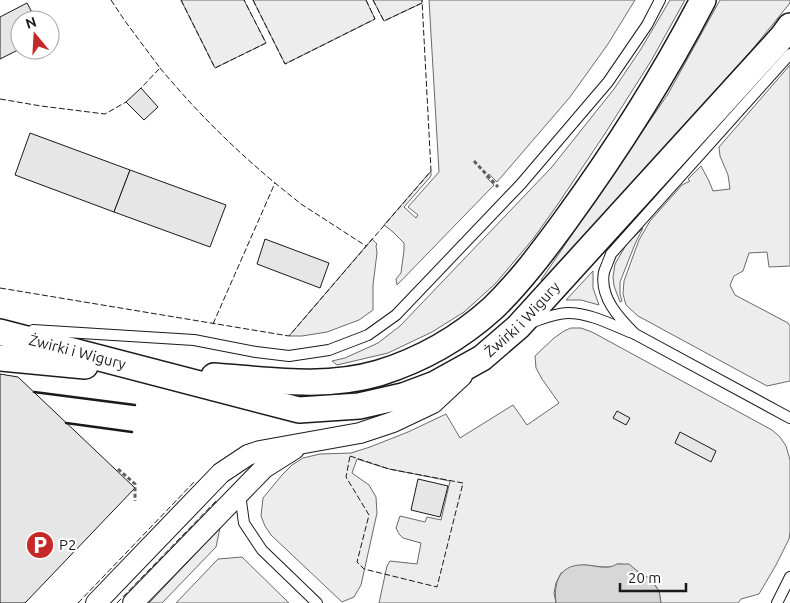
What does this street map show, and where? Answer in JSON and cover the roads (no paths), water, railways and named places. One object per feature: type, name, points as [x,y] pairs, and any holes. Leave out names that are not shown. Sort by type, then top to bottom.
[{"type":"street","name":"Żwirki i Wigury","points":[[0,358],[154,372],[300,383],[330,383],[379,373],[425,356],[493,308],[533,264],[630,126],[684,36],[703,0]]},
{"type":"street","name":"Żwirki i Wigury","points":[[0,332],[299,410],[359,406],[403,396],[435,384],[482,358],[518,327],[790,26]]},
{"type":"street","points":[[96,603],[221,473],[248,455],[310,441],[360,434],[394,422],[433,403],[482,358]]},
{"type":"street","points":[[133,603],[264,468],[291,450],[310,441]]},
{"type":"lane","points":[[0,328],[194,340],[256,352],[289,356],[329,350],[368,335],[396,315],[521,184],[608,82],[647,25],[660,0]]},
{"type":"lane","points":[[635,334],[616,314],[605,294],[604,274],[611,254],[790,54]]},
{"type":"lane","points":[[518,327],[549,316],[568,313],[586,315],[635,334],[790,418]]},
{"type":"lane","points":[[240,493],[244,523],[253,538],[262,550],[317,603]]},
{"type":"lane","points":[[776,603],[790,578]]},
{"type":"place","name":"P2","points":[[40,545]]}]
